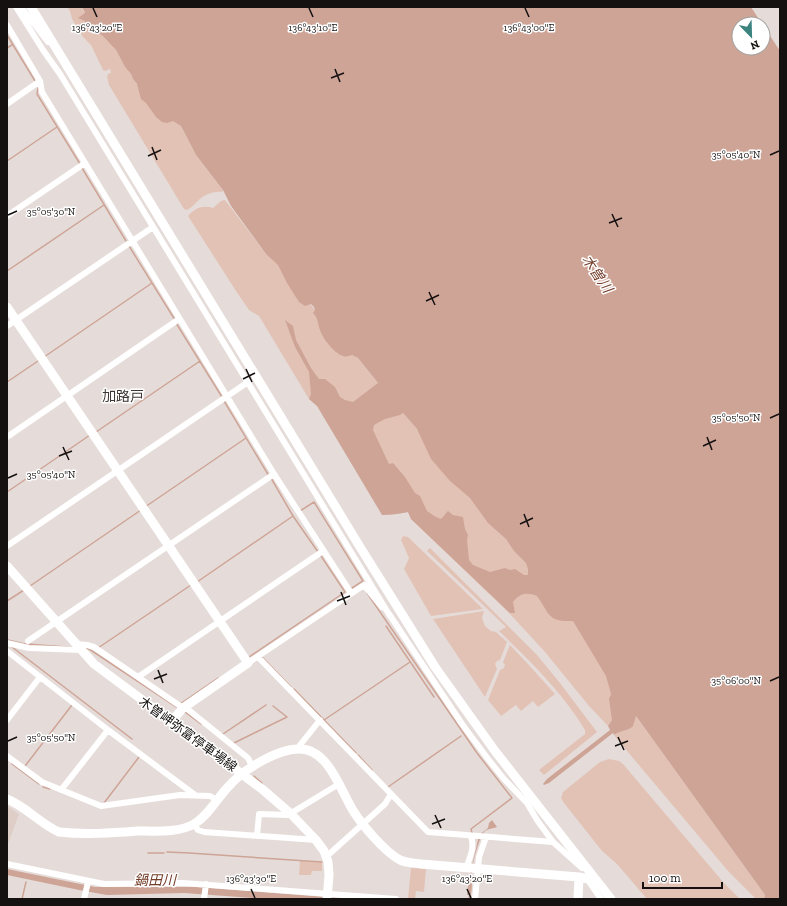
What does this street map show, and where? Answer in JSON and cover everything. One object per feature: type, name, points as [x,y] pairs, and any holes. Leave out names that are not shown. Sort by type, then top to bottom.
[{"type":"street","points":[[16,7],[60,74],[390,616],[462,724],[504,779],[527,803],[553,842],[588,879],[611,899]]},
{"type":"street","points":[[21,7],[48,41],[53,44]]},
{"type":"street","points":[[31,7],[435,667],[602,899]]},
{"type":"street","points":[[7,25],[40,82],[42,92],[179,319],[274,474],[351,593]]},
{"type":"street","points":[[7,104],[40,82]]},
{"type":"street","points":[[7,216],[85,163]]},
{"type":"street","points":[[7,326],[153,227]]},
{"type":"street","points":[[7,307],[248,662]]},
{"type":"street","points":[[7,437],[179,319]]},
{"type":"street","points":[[7,546],[248,382]]},
{"type":"street","points":[[28,641],[274,474]]},
{"type":"street","points":[[138,677],[323,551]]},
{"type":"street","name":"木曽岬弥富停車場線","points":[[7,566],[78,647],[100,669],[243,774],[276,754],[300,749]]},
{"type":"street","points":[[171,722],[182,709],[248,662],[258,657],[364,585],[390,616]]},
{"type":"street","points":[[7,644],[29,648],[78,647],[87,645],[94,648],[138,677],[248,758],[253,768]]},
{"type":"street","points":[[7,651],[108,730],[195,795]]},
{"type":"street","points":[[258,657],[428,832],[553,842]]},
{"type":"street","points":[[7,720],[40,677]]},
{"type":"street","points":[[320,720],[300,745],[300,749],[311,751],[324,760],[354,812],[363,824],[393,855],[404,861],[588,879]]},
{"type":"street","points":[[61,790],[108,730]]},
{"type":"street","points":[[7,756],[42,782],[101,806],[180,795],[210,796],[217,800]]},
{"type":"street","points":[[7,799],[22,806],[52,829],[59,832],[112,833],[174,830],[186,828],[194,824],[205,814],[229,786],[243,774],[291,814],[316,840],[327,856],[329,868],[328,896]]},
{"type":"street","points":[[257,836],[259,814],[288,816],[339,784]]},
{"type":"street","points":[[327,856],[385,804],[391,794]]},
{"type":"street","points":[[194,824],[198,830],[204,832],[316,840]]},
{"type":"street","points":[[472,868],[480,851],[479,837]]},
{"type":"street","points":[[475,899],[472,852],[473,843],[479,837]]},
{"type":"street","points":[[7,864],[88,883],[183,883],[328,896],[396,899]]},
{"type":"street","points":[[578,899],[588,879]]},
{"type":"street","points":[[85,896],[88,883]]},
{"type":"street","points":[[205,897],[206,886]]},
{"type":"shaded area","points":[[67,7],[82,7],[83,11],[116,50],[125,67],[148,99],[181,126],[196,155],[223,190],[222,192],[207,194],[189,209],[184,209],[109,85],[107,76],[111,73],[110,69],[105,71],[103,70],[91,45],[83,37],[72,19],[70,11]]},
{"type":"shaded area","points":[[225,200],[266,254],[275,261],[352,355],[358,358],[381,387],[366,403],[317,406],[309,399],[259,316],[249,310],[188,216],[196,209],[203,207],[213,208],[221,201]]},
{"type":"shaded area","points":[[398,407],[553,588],[623,698],[611,723],[608,726],[589,706],[545,652],[510,614],[411,519],[408,512],[389,515],[362,432]]},
{"type":"shaded area","points":[[403,536],[408,537],[483,609],[431,616],[404,569],[409,558],[401,540]]},
{"type":"shaded area","points":[[430,548],[537,655],[597,732],[544,775],[539,770],[585,734],[585,730],[567,703],[556,690],[499,631],[506,627],[427,551]]},
{"type":"shaded area","points":[[484,611],[482,618],[485,626],[491,631],[496,632],[507,642],[500,660],[495,664],[497,669],[485,697],[433,619]]},
{"type":"shaded area","points":[[510,645],[555,694],[538,707],[533,701],[521,711],[516,705],[501,716],[488,700],[500,670],[504,668],[505,665],[503,662]]},
{"type":"shaded area","points":[[636,716],[765,895],[764,899],[756,899],[728,871],[614,735],[628,729]]},
{"type":"shaded area","points":[[609,759],[619,761],[623,764],[724,883],[740,899],[647,899],[617,864],[602,851],[561,798],[563,792],[600,762]]},
{"type":"shaded area","points":[[7,806],[19,814],[7,847]]},
{"type":"shaded area","points":[[300,861],[322,862],[322,871],[312,871],[311,875],[299,875]]},
{"type":"shaded area","points":[[411,868],[426,869],[424,892],[416,891],[415,899],[408,898]]},
{"type":"water","name":"木曽川","points":[[82,7],[751,7],[757,16],[731,16],[731,56],[771,56],[771,37],[780,51],[780,899],[764,899],[765,895],[636,716],[631,728],[614,735],[613,733],[549,783],[543,784],[547,779],[610,730],[608,726],[612,720],[609,699],[611,694],[606,676],[573,621],[558,620],[550,616],[537,596],[530,594],[521,595],[516,599],[513,602],[515,613],[510,613],[411,519],[408,512],[382,515],[317,406],[309,399],[311,394],[309,372],[295,347],[285,320],[293,326],[296,340],[311,368],[319,379],[325,379],[335,387],[340,397],[353,402],[378,383],[358,358],[352,355],[343,356],[329,345],[321,334],[317,319],[313,313],[315,310],[314,307],[311,304],[305,306],[299,302],[278,265],[266,254],[231,206],[223,190],[196,155],[181,126],[173,121],[167,123],[162,122],[156,117],[146,103],[141,99],[137,84],[125,67],[116,50],[102,35],[89,29],[85,21],[78,18],[85,13]],"holes":[[[403,413],[417,429],[431,459],[450,481],[470,498],[488,523],[506,539],[514,551],[526,563],[528,575],[524,575],[515,569],[510,570],[505,568],[490,572],[473,565],[469,560],[468,535],[465,529],[463,517],[453,515],[448,511],[441,519],[427,511],[420,496],[415,493],[405,477],[393,463],[389,464],[373,430],[374,425],[385,419]]]},
{"type":"water","points":[[7,639],[24,643],[89,648],[177,706],[178,709],[89,650],[29,647],[7,642]]},
{"type":"water","points":[[492,820],[497,827],[485,831],[480,839],[472,872],[471,895],[467,895],[479,835],[488,828],[489,823]]},
{"type":"water","points":[[7,869],[95,887],[197,887],[352,899],[265,899],[184,893],[107,895],[7,875]]},
{"type":"waterway","points":[[7,35],[35,81]]},
{"type":"waterway","points":[[7,48],[12,45]]},
{"type":"waterway","points":[[38,88],[37,94],[80,164]]},
{"type":"waterway","points":[[7,161],[57,127]]},
{"type":"waterway","points":[[82,168],[126,241]]},
{"type":"waterway","points":[[7,271],[104,205]]},
{"type":"waterway","points":[[129,246],[175,320]]},
{"type":"waterway","points":[[44,357],[152,283]]},
{"type":"waterway","points":[[176,323],[222,397]]},
{"type":"waterway","points":[[7,382],[38,361]]},
{"type":"waterway","points":[[96,432],[200,361]]},
{"type":"waterway","points":[[224,401],[269,476]]},
{"type":"waterway","points":[[7,492],[90,435]]},
{"type":"waterway","points":[[145,507],[246,438]]},
{"type":"waterway","points":[[271,478],[293,516],[318,552]]},
{"type":"waterway","points":[[300,511],[314,502],[363,581],[352,588]]},
{"type":"waterway","points":[[30,586],[141,510]]},
{"type":"waterway","points":[[197,582],[293,516]]},
{"type":"waterway","points":[[249,657],[345,592],[321,556]]},
{"type":"waterway","points":[[98,648],[191,585]]},
{"type":"waterway","points":[[7,601],[24,590]]},
{"type":"waterway","points":[[367,593],[477,753],[512,798],[471,829],[472,833]]},
{"type":"waterway","points":[[386,626],[434,697]]},
{"type":"waterway","points":[[12,647],[132,739]]},
{"type":"waterway","points":[[263,658],[291,687]]},
{"type":"waterway","points":[[324,720],[410,662]]},
{"type":"waterway","points":[[180,704],[218,678]]},
{"type":"waterway","points":[[294,689],[356,753]]},
{"type":"waterway","points":[[25,766],[72,705]]},
{"type":"waterway","points":[[223,734],[266,705]]},
{"type":"waterway","points":[[234,743],[287,717],[273,706]]},
{"type":"waterway","points":[[185,712],[201,724]]},
{"type":"waterway","points":[[388,787],[461,736]]},
{"type":"waterway","points":[[358,755],[372,770]]},
{"type":"waterway","points":[[104,803],[139,757]]},
{"type":"waterway","points":[[12,764],[39,784]]},
{"type":"waterway","points":[[254,776],[262,783]]},
{"type":"waterway","points":[[43,787],[50,789]]},
{"type":"waterway","points":[[167,852],[322,862]]},
{"type":"waterway","points":[[148,853],[164,853]]},
{"type":"waterway","points":[[22,899],[26,882]]},
{"type":"waterway","points":[[469,899],[470,893]]},
{"type":"district","name":"加路戸","points":[[123,396]]},
{"type":"water label","name":"鍋田川","points":[[155,880]]}]
